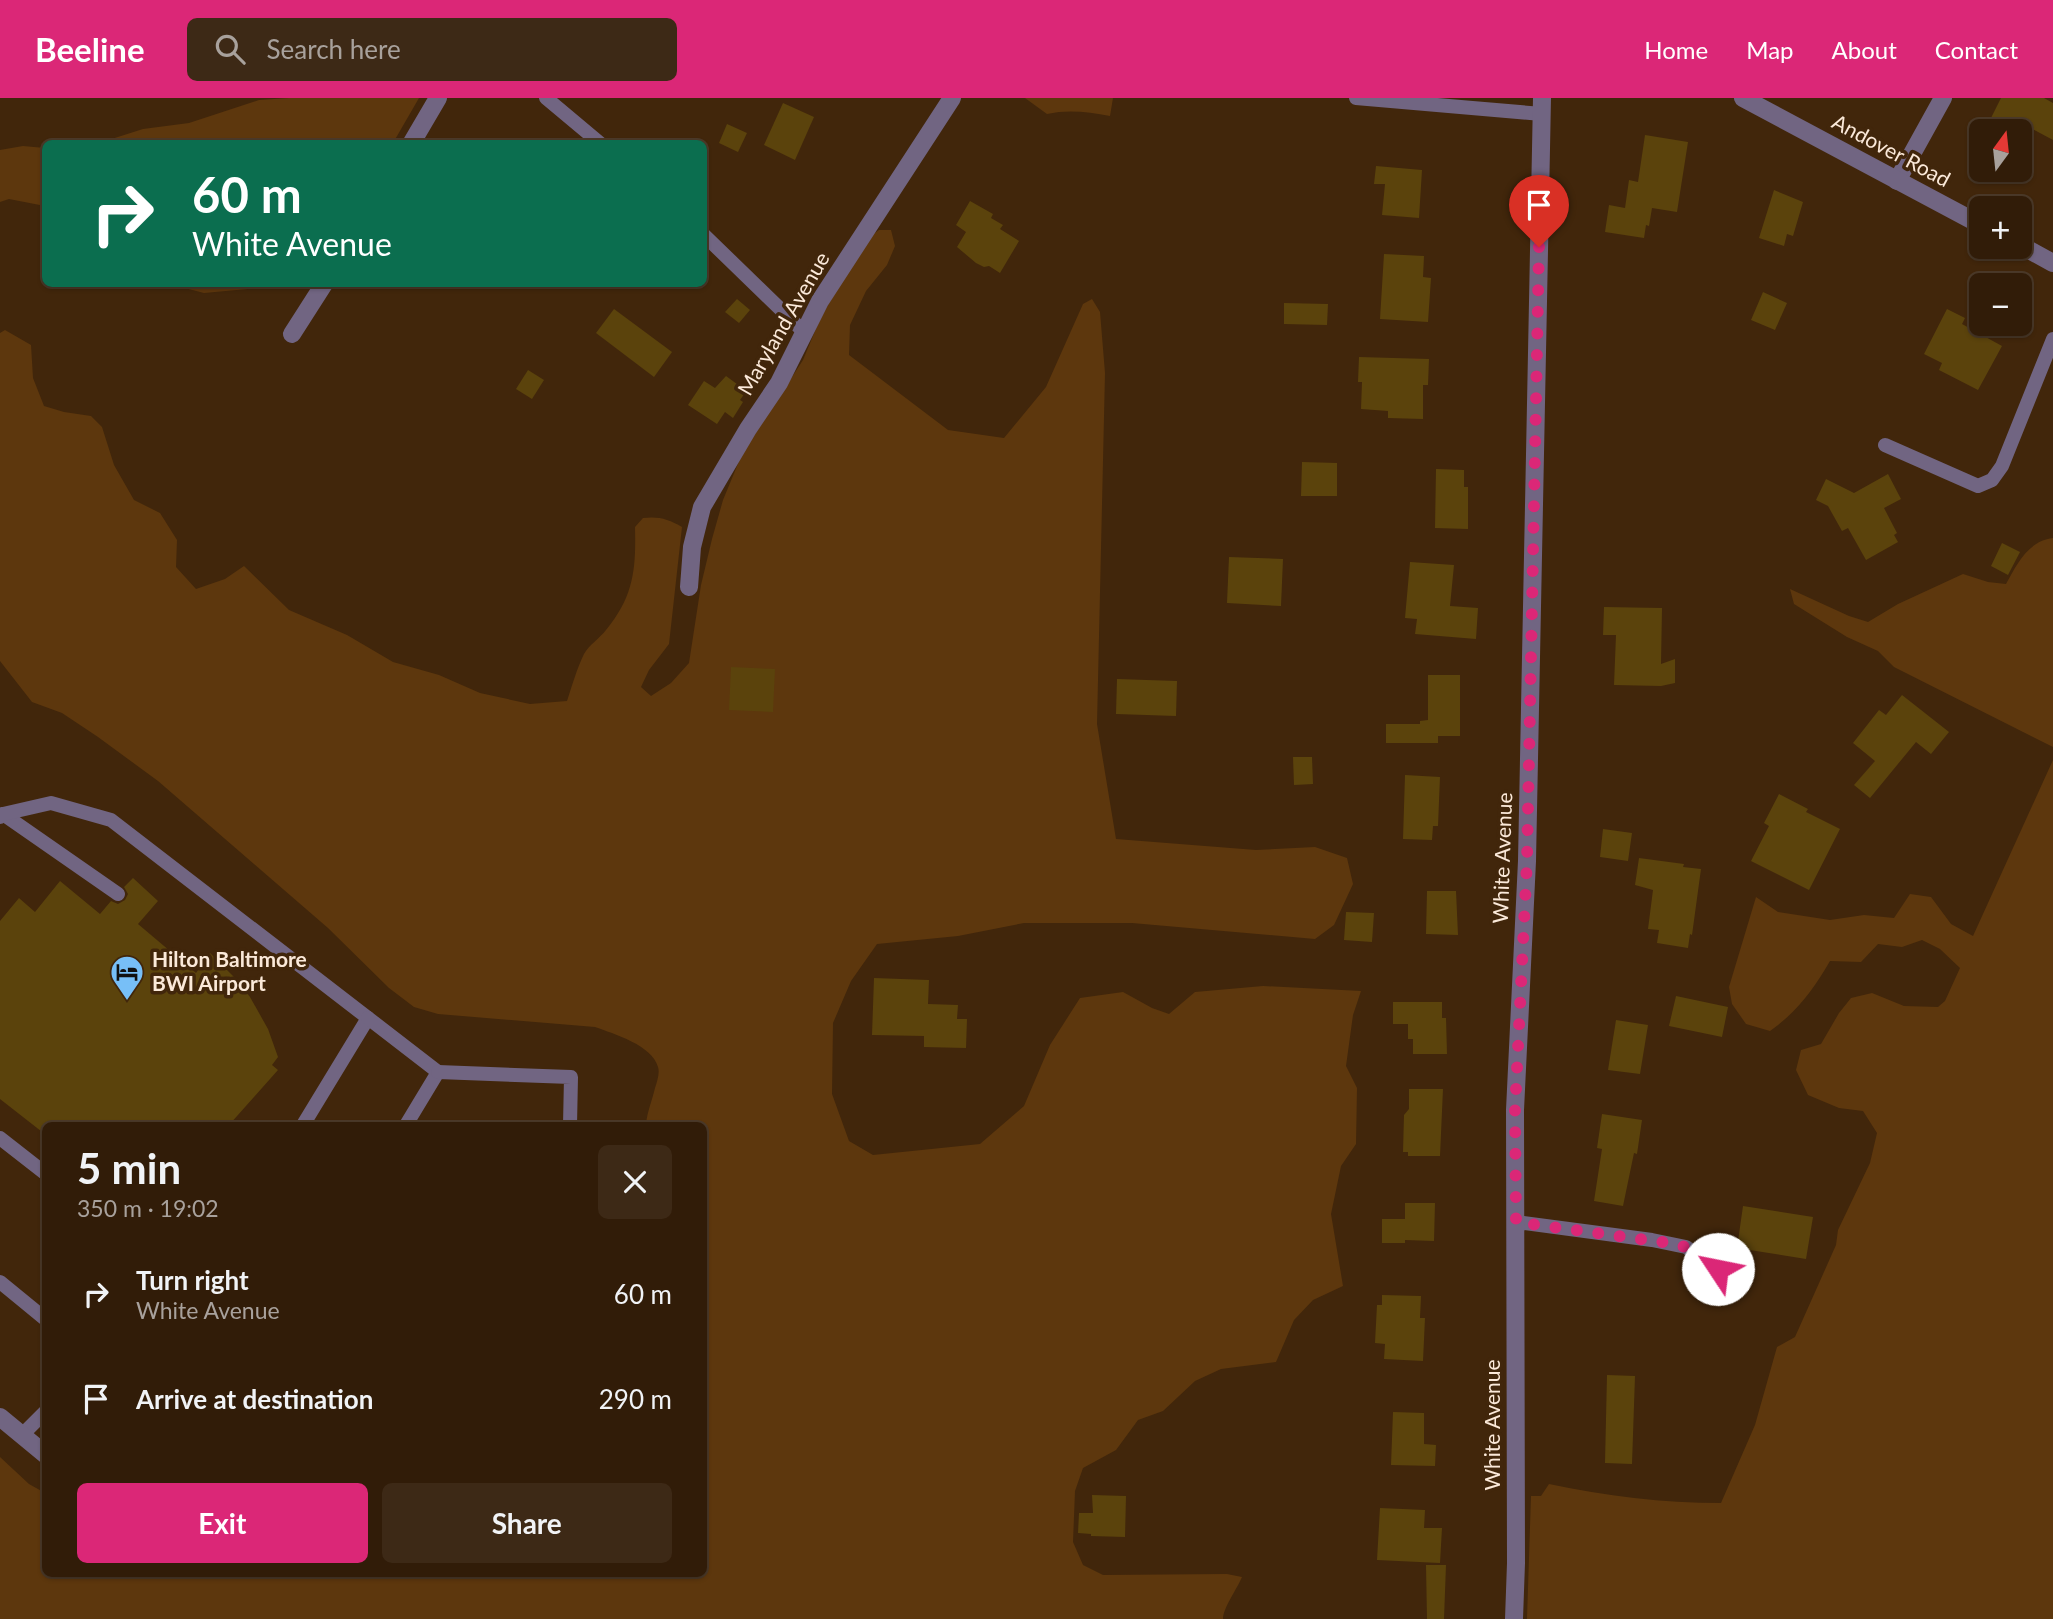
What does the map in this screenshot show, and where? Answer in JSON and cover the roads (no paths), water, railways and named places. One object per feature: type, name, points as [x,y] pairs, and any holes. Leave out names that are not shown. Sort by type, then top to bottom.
[{"type":"street","points":[[413,140],[438,98]]},
{"type":"street","name":"Maryland Avenue","points":[[689,587],[692,547],[702,507],[779,383],[820,301],[952,98]]},
{"type":"street","name":"Andover Road","points":[[1743,98],[1969,219]]},
{"type":"street","points":[[1897,181],[1943,98]]},
{"type":"street","name":"White Avenue","points":[[1514,1619],[1517,1563],[1515,1110],[1527,861],[1542,106]]},
{"type":"street","points":[[2032,252],[2053,263]]},
{"type":"street","points":[[292,334],[322,287]]},
{"type":"street","points":[[0,1417],[42,1452]]},
{"type":"lane","points":[[546,98],[596,140]]},
{"type":"lane","points":[[1356,98],[1542,106]]},
{"type":"lane","points":[[707,238],[804,333]]},
{"type":"lane","points":[[1885,445],[1978,486],[1992,480],[2001,466],[2053,339]]},
{"type":"lane","points":[[1,815],[51,803],[111,820],[438,1072],[571,1077],[570,1122]]},
{"type":"lane","points":[[1,815],[118,894]]},
{"type":"lane","points":[[305,1122],[368,1018]]},
{"type":"lane","points":[[408,1122],[438,1072]]},
{"type":"lane","points":[[0,1138],[42,1171]]},
{"type":"lane","points":[[1516,1222],[1686,1247],[1718,1269],[1718,1288]]},
{"type":"lane","points":[[0,1282],[42,1316]]},
{"type":"lane","points":[[22,1435],[42,1415]]},
{"type":"place","name":"Hilton Baltimore BWI Airport","points":[[127,1002]]}]
